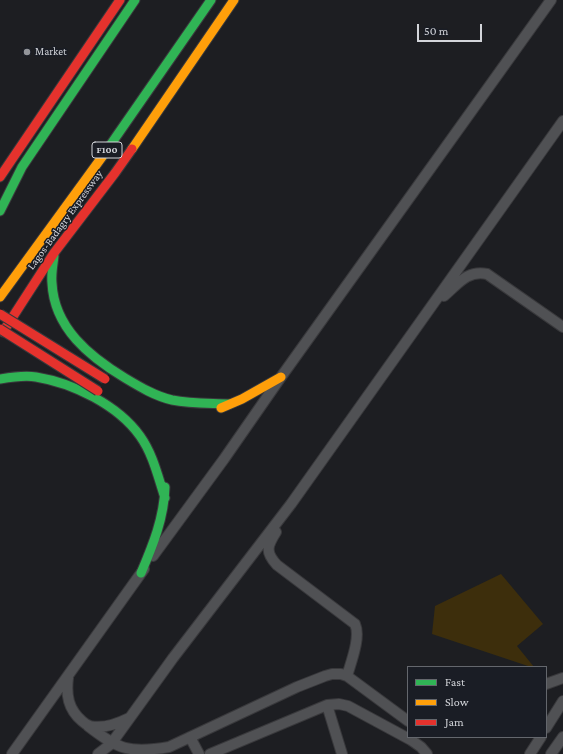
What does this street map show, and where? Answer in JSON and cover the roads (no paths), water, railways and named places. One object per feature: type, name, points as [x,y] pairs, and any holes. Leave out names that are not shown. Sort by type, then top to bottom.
[{"type":"main road","points":[[0,177],[120,0]]},
{"type":"main road","points":[[0,211],[22,167],[135,0]]},
{"type":"main road","name":"Lagos-Badagry Expressway","points":[[0,297],[98,163],[211,0]]},
{"type":"main road","name":"Lagos-Badagry Expressway","points":[[0,337],[54,253],[115,173],[234,0]]},
{"type":"main road","points":[[54,253],[52,285],[54,301],[58,312],[65,327],[95,359],[142,388],[161,396],[186,402],[230,404]]},
{"type":"main road","points":[[0,314],[108,380]]},
{"type":"main road","points":[[0,329],[126,410],[148,431]]},
{"type":"main road","points":[[0,379],[26,375],[41,378],[72,388],[108,407],[134,430],[144,445],[153,462],[165,498]]},
{"type":"main road","points":[[198,412],[209,411],[230,404],[281,377]]},
{"type":"main road","points":[[142,572],[161,522],[165,498],[165,481],[159,450]]},
{"type":"street","points":[[12,754],[224,460],[281,377],[551,0]]},
{"type":"street","points":[[98,754],[111,744],[173,658],[291,504],[563,121]]},
{"type":"street","points":[[430,309],[466,277],[472,273],[479,272],[487,274],[563,327]]},
{"type":"street","points":[[291,504],[269,544],[268,551],[270,558],[277,565],[355,624],[358,629],[357,636],[347,676]]},
{"type":"street","points":[[68,676],[66,692],[68,700],[77,717],[111,744],[131,751],[155,751],[169,748],[190,737],[332,674],[347,676],[407,720]]},
{"type":"street","points":[[547,684],[563,678]]},
{"type":"street","points":[[547,726],[563,701]]},
{"type":"street","points":[[210,754],[327,705],[339,704],[348,706],[407,738]]},
{"type":"street","points":[[327,705],[342,754]]},
{"type":"street","points":[[88,726],[107,726],[117,724],[130,718]]},
{"type":"street","points":[[190,737],[199,754]]},
{"type":"street","points":[[552,754],[563,737]]},
{"type":"street","points":[[407,738],[421,747],[427,754]]},
{"type":"street","points":[[530,754],[540,738]]},
{"type":"place","name":"Market","points":[[27,52]]}]
